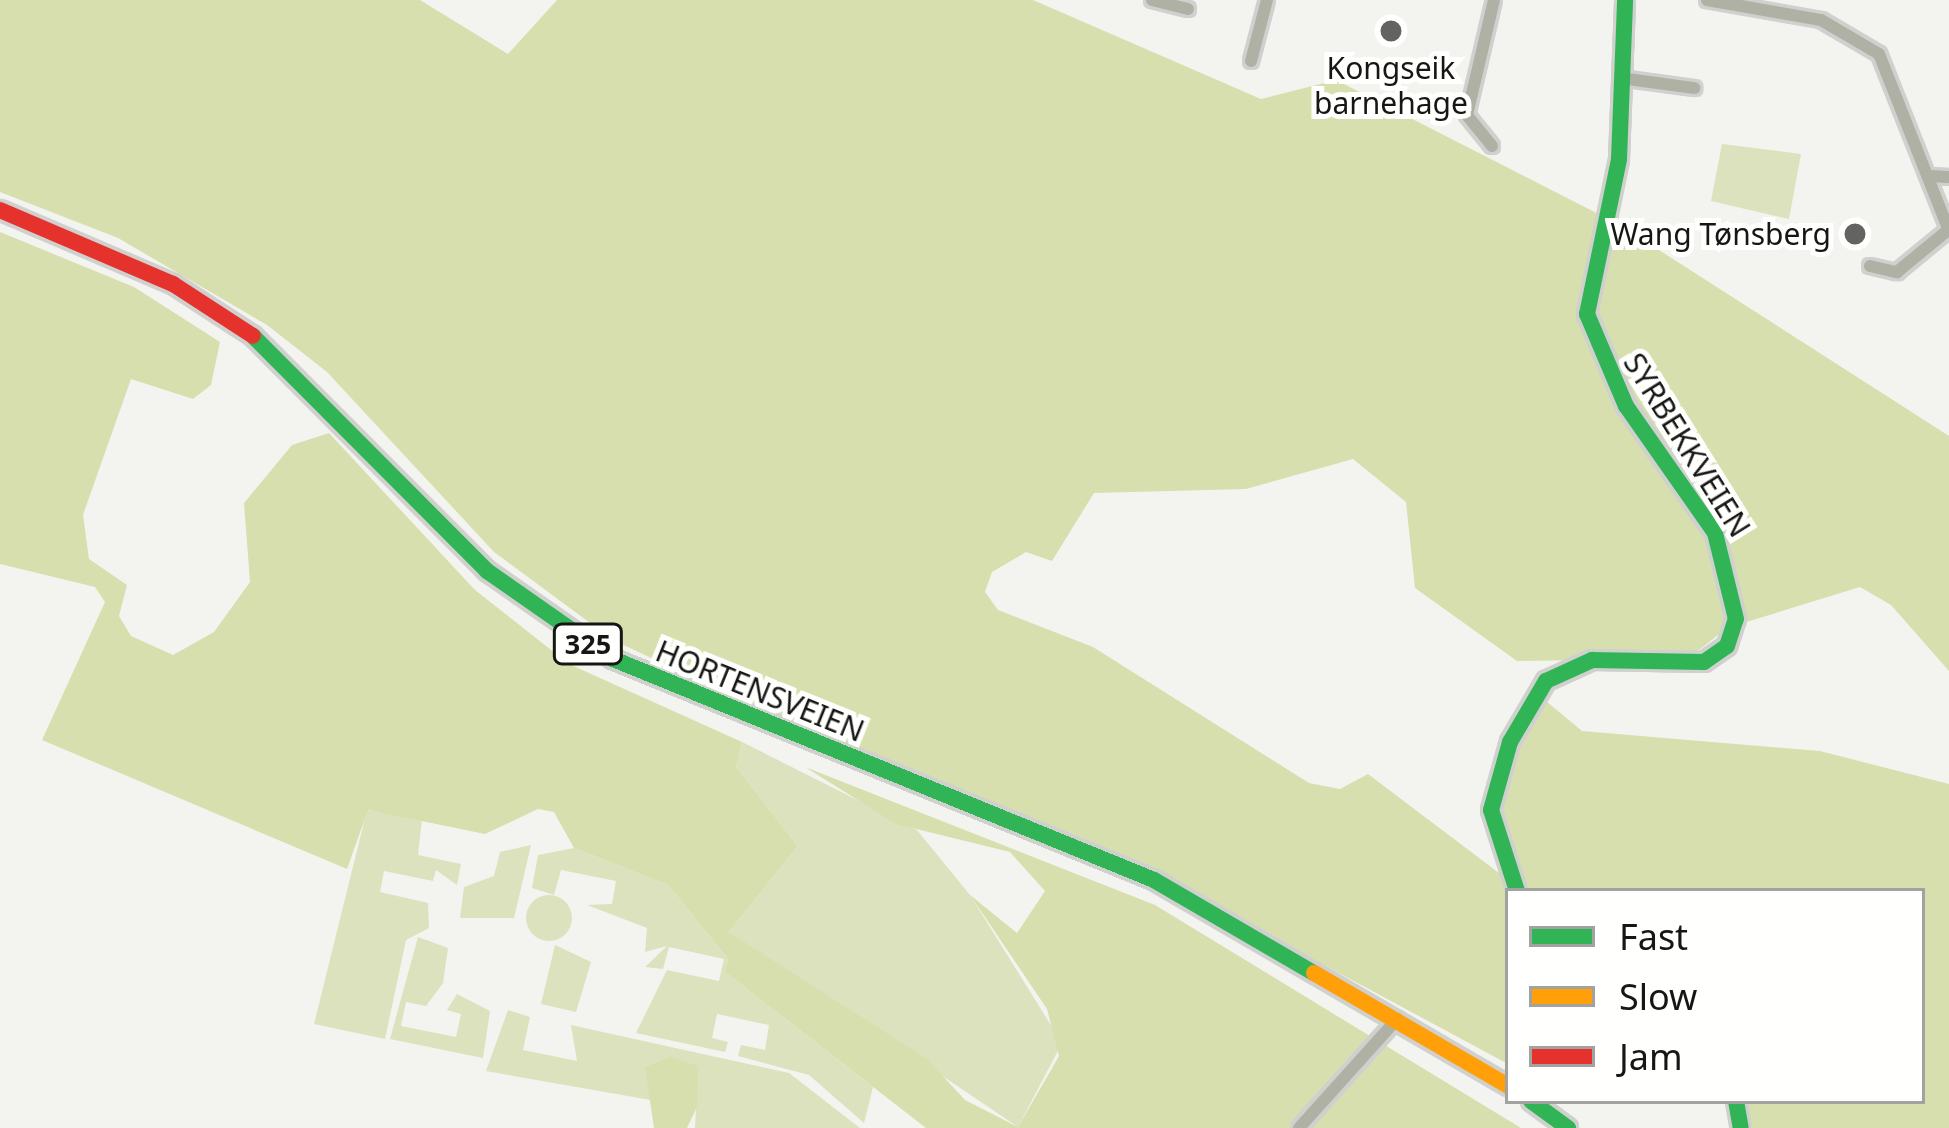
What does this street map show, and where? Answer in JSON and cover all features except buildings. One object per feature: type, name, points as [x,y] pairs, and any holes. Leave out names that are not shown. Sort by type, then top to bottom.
[{"type":"main road","name":"SYRBEKKVEIEN","points":[[1516,888],[1491,810],[1510,742],[1546,680],[1592,660],[1704,662],[1727,646],[1736,619],[1715,533],[1626,406],[1587,314],[1628,79],[1625,0]]},
{"type":"main road","name":"HORTENSVEIEN","points":[[0,210],[172,284],[270,346],[488,571],[613,659],[1154,880],[1505,1084]]},
{"type":"main road","points":[[1535,1104],[1568,1128]]},
{"type":"street","points":[[1152,0],[1188,9]]},
{"type":"street","points":[[1251,61],[1267,0]]},
{"type":"street","points":[[1492,146],[1467,115],[1494,0]]},
{"type":"street","points":[[1707,0],[1806,17],[1850,31],[1888,64],[1949,231],[1897,272],[1870,266]]},
{"type":"street","points":[[1806,17],[1808,0]]},
{"type":"street","points":[[1628,79],[1694,88]]},
{"type":"street","points":[[1929,176],[1949,177]]},
{"type":"street","points":[[1299,1128],[1396,1018]]},
{"type":"green space","points":[[0,0],[420,0],[508,54],[557,0],[1033,0],[1261,99],[1336,80],[1620,225],[1949,436],[1949,671],[1891,605],[1860,587],[1727,628],[1689,658],[1517,661],[1415,588],[1406,502],[1353,459],[1246,489],[1094,493],[1052,561],[1026,552],[992,572],[985,592],[998,610],[1093,647],[1309,783],[1340,789],[1368,774],[1499,873],[1514,871],[1502,813],[1509,769],[1546,701],[1582,731],[1820,751],[1949,784],[1949,1128],[1752,1128],[1748,1104],[1925,1104],[1925,888],[1505,888],[1505,1062],[1112,851],[802,729],[613,640],[494,552],[327,372],[267,325],[118,238],[0,192]]},
{"type":"green space","points":[[1722,144],[1801,154],[1789,219],[1711,201]]},
{"type":"green space","points":[[0,232],[134,287],[220,342],[211,385],[193,399],[131,379],[83,515],[89,559],[127,585],[119,616],[131,636],[173,655],[214,632],[250,582],[244,503],[292,445],[329,433],[475,590],[569,664],[742,742],[736,767],[798,846],[729,932],[927,1059],[965,1100],[1018,1127],[1059,1056],[1047,1009],[970,895],[1017,933],[1045,891],[1010,852],[896,824],[805,767],[1155,905],[1521,1128],[926,1128],[725,972],[728,959],[668,885],[574,848],[554,812],[538,809],[485,834],[368,810],[347,869],[42,740],[105,602],[95,587],[0,564]]},
{"type":"green space","points":[[742,742],[917,830],[970,895],[1062,1043],[1018,1127],[729,932],[798,846],[736,767]]},
{"type":"green space","points":[[367,810],[422,819],[418,855],[461,864],[457,885],[436,870],[433,881],[384,871],[380,892],[428,903],[429,928],[406,940],[385,1039],[314,1024]]},
{"type":"green space","points":[[531,845],[514,918],[460,918],[464,887],[494,876],[500,852]]},
{"type":"green space","points":[[574,848],[668,885],[728,959],[725,972],[873,1087],[864,1123],[809,1075],[738,1056],[741,1045],[765,1050],[769,1025],[717,1014],[712,1038],[728,1042],[725,1052],[636,1033],[667,970],[719,981],[724,959],[669,947],[663,969],[645,967],[667,946],[645,952],[647,928],[587,905],[612,904],[616,881],[561,870],[554,895],[532,888],[538,855]]},
{"type":"green space","points":[[549,895],[565,902],[572,918],[565,934],[549,941],[533,934],[526,918],[533,902]]},
{"type":"green space","points":[[418,937],[448,948],[443,983],[426,1006],[406,1002],[401,1026],[456,1037],[461,1014],[447,1010],[457,994],[490,1011],[483,1058],[390,1039]]},
{"type":"green space","points":[[555,945],[591,962],[576,1012],[541,1004]]},
{"type":"green space","points":[[508,1010],[530,1017],[523,1050],[577,1061],[571,1025],[789,1073],[860,1128],[695,1128],[696,1108],[486,1071]]},
{"type":"green space","points":[[671,1057],[698,1066],[697,1107],[687,1128],[654,1128],[645,1067]]},
{"type":"traffic: fast","points":[[1516,888],[1491,810],[1510,742],[1546,681],[1592,660],[1704,662],[1727,646],[1736,619],[1715,533],[1626,406],[1587,314],[1619,159],[1625,0]]},
{"type":"traffic: fast","points":[[253,336],[487,571],[613,659],[1154,880],[1314,973]]},
{"type":"traffic: fast","points":[[1535,1104],[1568,1128]]},
{"type":"traffic: fast","points":[[1737,1104],[1741,1128]]},
{"type":"traffic: slow","points":[[1314,973],[1505,1084]]},
{"type":"traffic: jam","points":[[0,210],[173,284],[253,336]]},
{"type":"place","name":"Kongseik barnehage","points":[[1391,31]]},
{"type":"place","name":"Wang Tønsberg","points":[[1855,234]]}]
